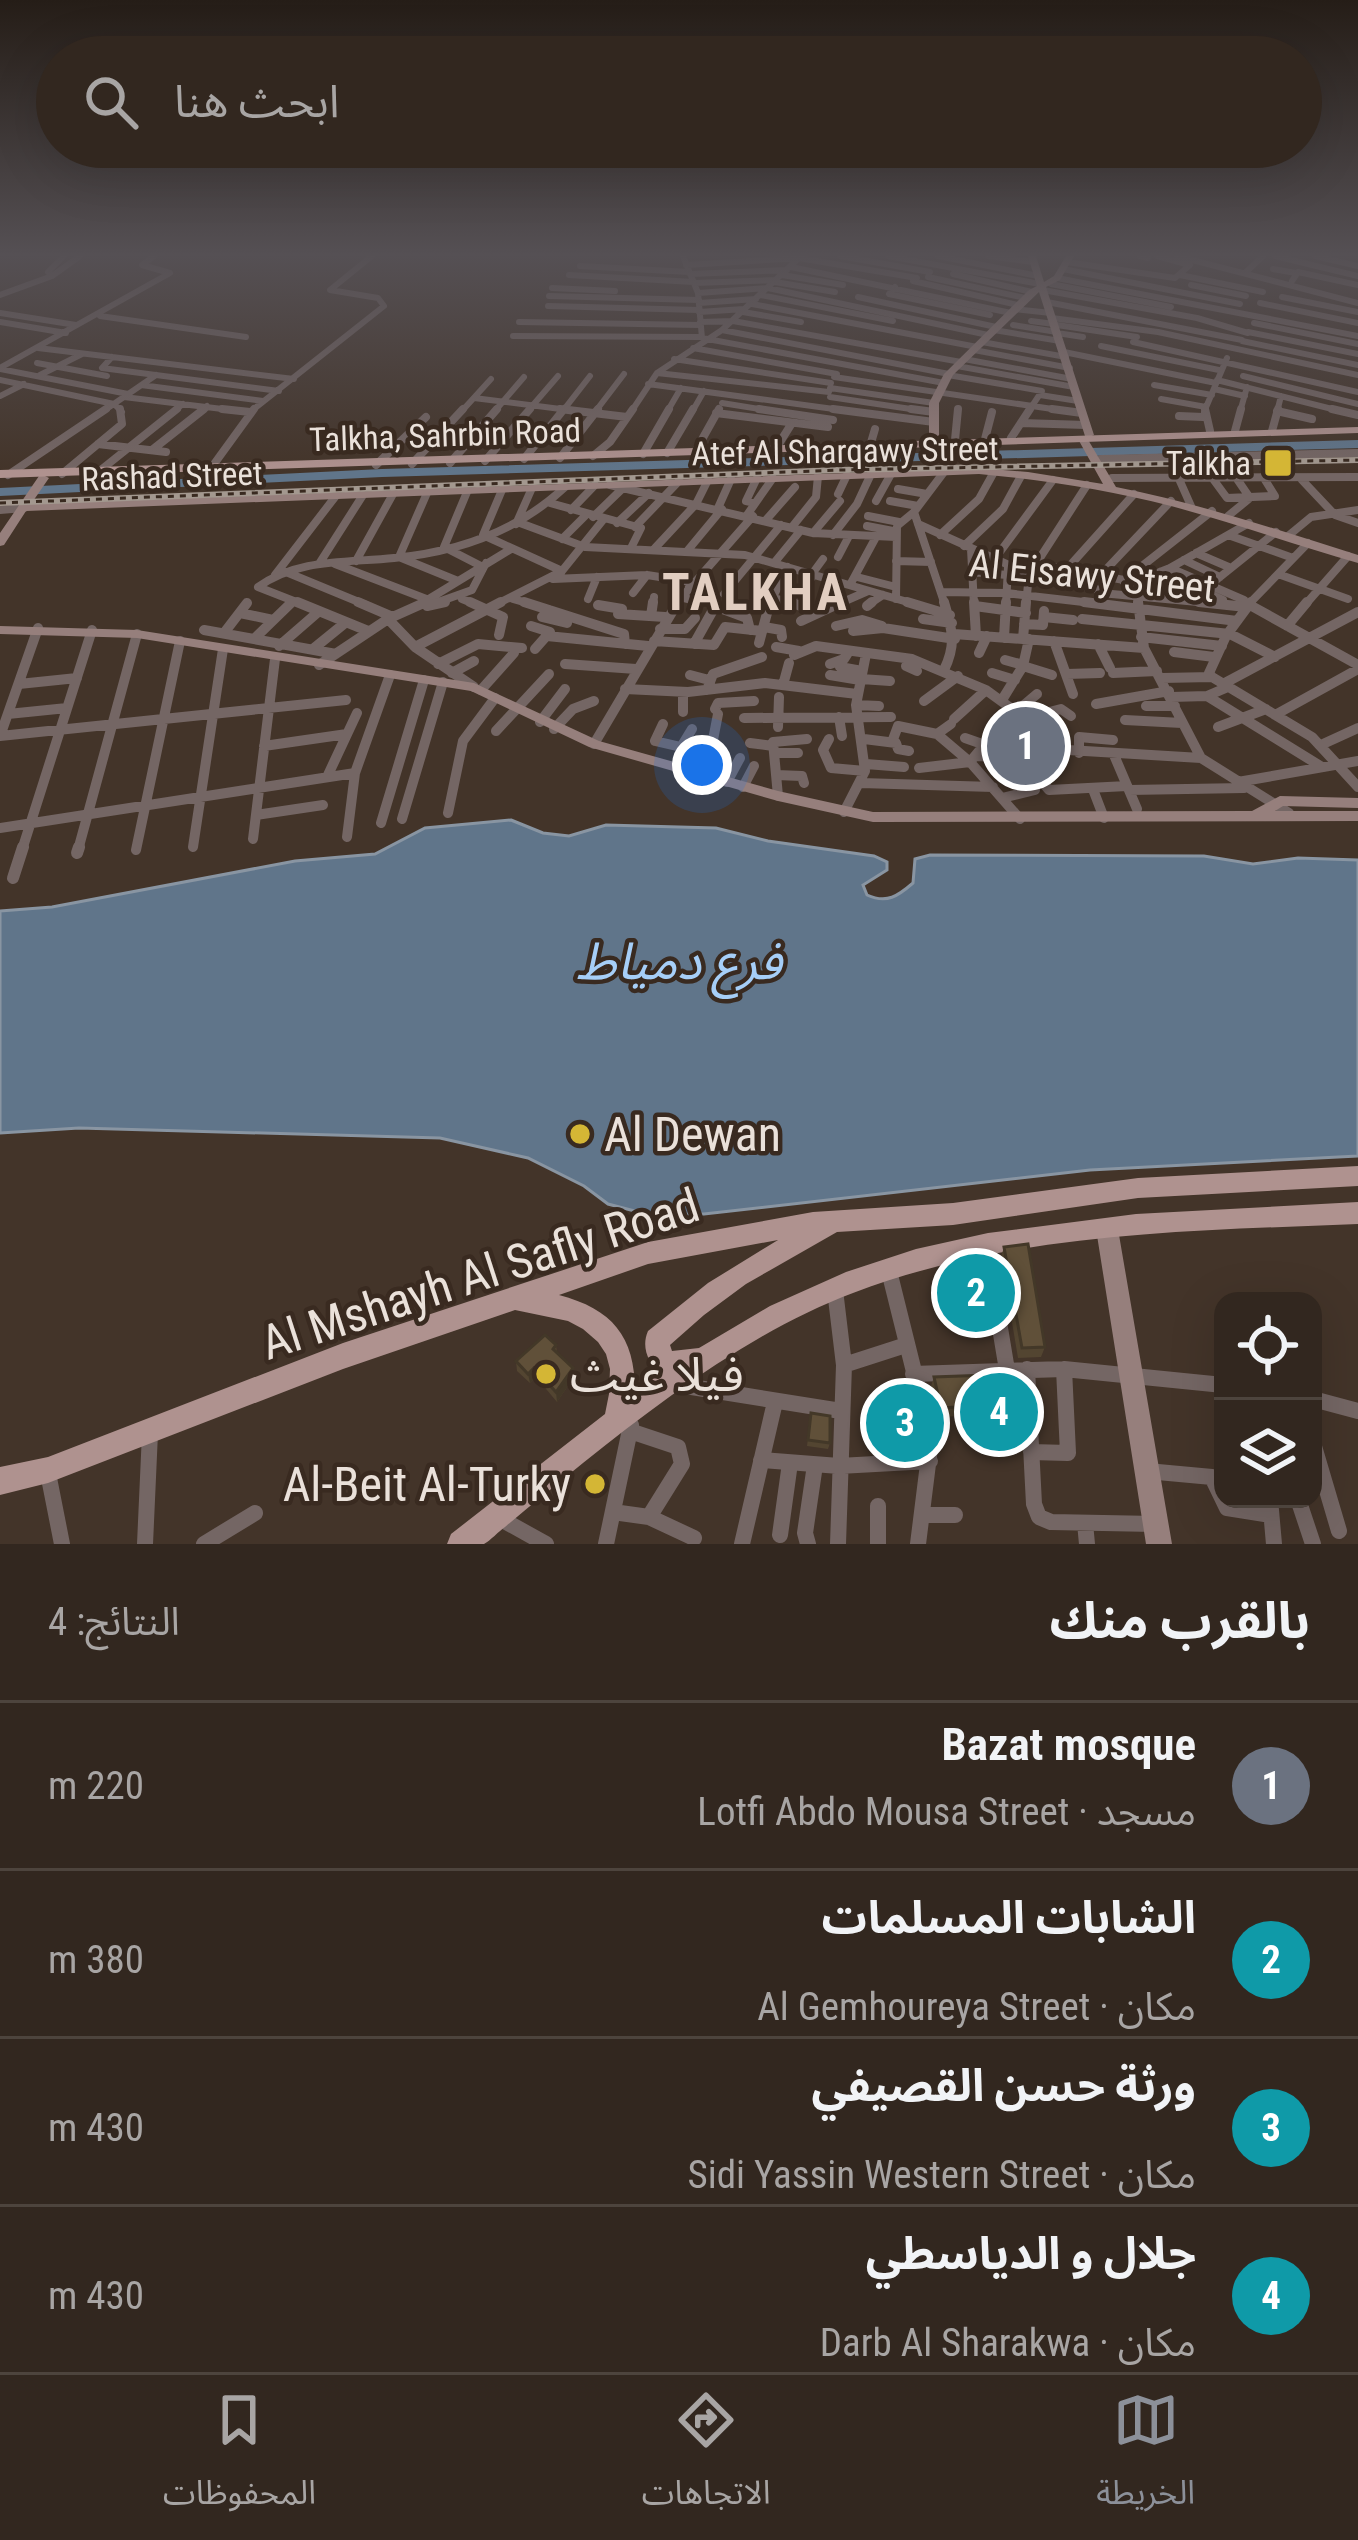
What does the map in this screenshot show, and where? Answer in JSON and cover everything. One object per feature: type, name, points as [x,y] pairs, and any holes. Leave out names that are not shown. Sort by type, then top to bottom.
[{"type":"main road","name":"Talkha, Sahrbin Road","points":[[1204,433],[1358,431]]},
{"type":"main road","name":"Talkha, Sahrbin Road","points":[[934,442],[1093,445],[1151,434],[1358,431]]},
{"type":"main road","name":"Talkha, Sahrbin Road","points":[[3,476],[524,460],[593,456],[610,449],[643,454],[1011,438],[1093,445]]},
{"type":"main road","points":[[3,476],[41,481],[145,473]]},
{"type":"main road","name":"Al Mshayh Al Safly Road","points":[[0,1481],[48,1470],[344,1356],[648,1253],[763,1229],[953,1214],[1138,1188],[1358,1176]]},
{"type":"main road","points":[[461,1544],[710,1358],[783,1312],[835,1290],[986,1244],[1107,1228],[1358,1213]]},
{"type":"main road","points":[[710,1358],[667,1364],[658,1354],[657,1340],[760,1262],[830,1226],[870,1218]]},
{"type":"main road","points":[[512,1300],[569,1306],[607,1333],[624,1378],[627,1422]]},
{"type":"street","points":[[46,328],[66,333]]},
{"type":"street","points":[[75,328],[0,368],[126,396],[250,412]]},
{"type":"street","points":[[185,328],[246,337]]},
{"type":"street","points":[[209,470],[250,412],[357,328]]},
{"type":"street","points":[[701,328],[704,339]]},
{"type":"street","points":[[610,449],[657,373],[725,328]]},
{"type":"street","points":[[775,328],[812,335],[867,328]]},
{"type":"street","points":[[792,331],[795,328]]},
{"type":"street","points":[[812,335],[820,328]]},
{"type":"street","points":[[842,328],[860,343],[925,352],[1013,328]]},
{"type":"street","points":[[860,343],[873,328]]},
{"type":"street","points":[[880,328],[915,335],[991,328]]},
{"type":"street","points":[[513,336],[704,339],[847,366],[1011,328]]},
{"type":"street","points":[[722,330],[914,367],[1016,328]]},
{"type":"street","points":[[934,442],[935,408],[1021,328]]},
{"type":"street","points":[[984,401],[1022,328]]},
{"type":"street","points":[[1011,438],[1041,393],[1025,328]]},
{"type":"street","points":[[1026,328],[1078,401],[1114,486],[1178,479],[1358,477]]},
{"type":"street","points":[[1033,328],[1193,378],[1221,373]]},
{"type":"street","points":[[1039,328],[1083,337]]},
{"type":"street","points":[[1059,328],[1140,335],[1244,382],[1358,404]]},
{"type":"street","points":[[1131,328],[1221,373],[1313,408]]},
{"type":"street","points":[[1125,350],[1149,328]]},
{"type":"street","points":[[1204,433],[1206,407],[1249,328]]},
{"type":"street","points":[[1262,328],[1358,365]]},
{"type":"street","points":[[1271,328],[1312,342],[1356,345]]},
{"type":"street","points":[[1286,328],[1291,332]]},
{"type":"street","points":[[1291,332],[1294,328]]},
{"type":"street","points":[[1291,332],[1303,328]]},
{"type":"street","points":[[1320,328],[1335,331],[1356,345]]},
{"type":"street","points":[[880,347],[895,331]]},
{"type":"street","points":[[901,351],[915,335]]},
{"type":"street","points":[[1102,346],[1221,373]]},
{"type":"street","points":[[38,348],[294,379]]},
{"type":"street","points":[[693,348],[817,370],[832,385],[835,409],[831,423],[806,449]]},
{"type":"street","points":[[914,367],[925,352]]},
{"type":"street","points":[[0,396],[82,353]]},
{"type":"street","points":[[112,357],[102,368],[279,391]]},
{"type":"street","points":[[674,359],[813,380],[935,408]]},
{"type":"street","points":[[806,405],[823,361]]},
{"type":"street","points":[[187,379],[212,362]]},
{"type":"street","points":[[37,363],[107,376]]},
{"type":"street","points":[[832,385],[847,366]]},
{"type":"street","points":[[1165,371],[1153,382],[1221,373],[1358,378]]},
{"type":"street","points":[[657,373],[770,390],[832,385],[935,408]]},
{"type":"street","points":[[560,458],[624,374]]},
{"type":"street","points":[[3,476],[156,375]]},
{"type":"street","points":[[484,461],[557,376]]},
{"type":"street","points":[[524,460],[590,376]]},
{"type":"street","points":[[450,463],[524,377]]},
{"type":"street","points":[[412,464],[491,379]]},
{"type":"street","points":[[0,380],[114,404],[124,421],[62,474]]},
{"type":"street","points":[[1244,382],[1358,392]]},
{"type":"street","points":[[1235,431],[1244,382]]},
{"type":"street","points":[[648,383],[704,391],[831,423]]},
{"type":"street","points":[[141,385],[264,401]]},
{"type":"street","points":[[152,450],[233,385]]},
{"type":"street","points":[[643,454],[681,388]]},
{"type":"street","points":[[990,389],[1026,394]]},
{"type":"street","points":[[667,453],[704,391]]},
{"type":"street","points":[[1006,404],[1013,392]]},
{"type":"street","points":[[1041,393],[1078,401]]},
{"type":"street","points":[[474,398],[626,417]]},
{"type":"street","points":[[1272,431],[1280,398]]},
{"type":"street","points":[[1280,398],[1358,415]]},
{"type":"street","points":[[724,399],[835,409],[874,422],[984,401],[1082,413]]},
{"type":"street","points":[[695,452],[724,399]]},
{"type":"street","points":[[1161,399],[1206,407]]},
{"type":"street","points":[[98,473],[183,404]]},
{"type":"street","points":[[955,440],[958,409]]},
{"type":"street","points":[[1277,411],[1312,419]]},
{"type":"street","points":[[985,439],[992,412]]},
{"type":"street","points":[[716,413],[831,423]]},
{"type":"street","points":[[1180,416],[1203,417]]},
{"type":"street","points":[[376,465],[426,417]]},
{"type":"street","points":[[896,429],[901,418]]},
{"type":"street","points":[[870,446],[874,422]]},
{"type":"street","points":[[775,450],[792,423]]},
{"type":"street","points":[[1021,423],[1093,445],[1358,453]]},
{"type":"street","points":[[806,449],[809,429]]},
{"type":"street","points":[[98,444],[166,452]]},
{"type":"street","points":[[571,510],[601,485],[833,536],[876,536],[897,530],[944,472]]},
{"type":"street","points":[[940,535],[979,499],[994,472]]},
{"type":"street","name":"Atef Al Sharqawy Street","points":[[467,492],[994,472],[1018,482],[1114,486],[1228,516],[1353,558]]},
{"type":"street","points":[[833,536],[872,474]]},
{"type":"street","points":[[877,500],[891,474]]},
{"type":"street","points":[[813,532],[839,498],[847,475]]},
{"type":"street","points":[[755,503],[746,500],[757,478]]},
{"type":"street","points":[[594,744],[662,623],[690,584],[722,553],[772,478]]},
{"type":"street","points":[[688,550],[720,509],[731,479]]},
{"type":"street","points":[[1178,479],[1190,506]]},
{"type":"street","points":[[1213,479],[1227,498],[1275,496],[1265,479]]},
{"type":"street","points":[[1238,479],[1250,498]]},
{"type":"street","points":[[655,548],[696,504],[708,480]]},
{"type":"street","points":[[994,560],[1053,480]]},
{"type":"street","points":[[1302,480],[1332,512],[1358,523]]},
{"type":"street","points":[[0,542],[41,481]]},
{"type":"street","points":[[635,527],[679,481]]},
{"type":"street","points":[[585,588],[612,576],[647,575],[718,593],[791,527],[816,497],[805,482],[766,520]]},
{"type":"street","points":[[968,548],[1003,509],[1018,482],[1046,493]]},
{"type":"street","points":[[1087,485],[1037,565],[1129,581],[1165,570],[1249,523]]},
{"type":"street","points":[[368,632],[256,590],[280,574],[399,557],[518,524],[565,487]]},
{"type":"street","points":[[518,524],[532,488]]},
{"type":"street","points":[[562,539],[594,517],[623,488]]},
{"type":"street","points":[[898,488],[927,494]]},
{"type":"street","points":[[483,535],[502,490]]},
{"type":"street","points":[[444,547],[467,492]]},
{"type":"street","name":"Rashad Street","points":[[27,504],[467,492]]},
{"type":"street","points":[[399,557],[428,493]]},
{"type":"street","points":[[612,536],[649,493]]},
{"type":"street","points":[[356,561],[393,494]]},
{"type":"street","points":[[1066,570],[1134,494]]},
{"type":"street","points":[[280,574],[335,496]]},
{"type":"street","points":[[319,565],[363,496]]},
{"type":"street","points":[[1228,516],[1250,498]]},
{"type":"street","points":[[890,501],[916,509]]},
{"type":"street","points":[[1096,576],[1171,501]]},
{"type":"street","points":[[550,503],[642,530],[631,548]]},
{"type":"street","points":[[0,510],[27,504]]},
{"type":"street","points":[[916,509],[953,628],[944,670]]},
{"type":"street","points":[[1210,585],[1259,546],[1304,520],[1358,511]]},
{"type":"street","points":[[1129,581],[1212,512]]},
{"type":"street","points":[[415,647],[562,572],[585,547],[594,517]]},
{"type":"street","points":[[868,521],[897,530]]},
{"type":"street","points":[[518,524],[585,547],[722,553],[854,581],[953,628],[1004,646],[1023,665],[1221,683]]},
{"type":"street","points":[[917,524],[994,560],[1007,571]]},
{"type":"street","points":[[770,565],[791,527]]},
{"type":"street","points":[[896,598],[897,530]]},
{"type":"street","points":[[483,535],[562,572]]},
{"type":"street","points":[[1228,535],[1293,558]]},
{"type":"street","points":[[838,557],[848,536]]},
{"type":"street","points":[[854,581],[876,536]]},
{"type":"street","points":[[1308,543],[1248,605],[1209,673],[1352,762],[1358,787]]},
{"type":"street","points":[[444,547],[483,565]]},
{"type":"street","points":[[565,619],[585,588],[601,547]]},
{"type":"street","points":[[612,576],[617,548]]},
{"type":"street","points":[[968,548],[982,636],[979,653]]},
{"type":"street","points":[[316,657],[336,653],[512,549]]},
{"type":"street","points":[[1196,553],[1231,568]]},
{"type":"street","points":[[399,557],[458,581]]},
{"type":"street","points":[[1287,626],[1353,558]]},
{"type":"street","points":[[791,600],[823,559]]},
{"type":"street","points":[[809,560],[809,573]]},
{"type":"street","points":[[1184,560],[1220,577]]},
{"type":"street","points":[[866,563],[931,562]]},
{"type":"street","points":[[332,563],[429,600]]},
{"type":"street","points":[[409,610],[462,599],[483,576],[483,565]]},
{"type":"street","points":[[759,633],[788,567]]},
{"type":"street","points":[[1165,570],[1210,585],[1358,667]]},
{"type":"street","points":[[1165,570],[1180,586],[1232,603]]},
{"type":"street","points":[[1004,646],[1007,571]]},
{"type":"street","points":[[973,572],[1029,574],[1136,602],[1248,605]]},
{"type":"street","points":[[280,574],[390,618],[448,678]]},
{"type":"street","points":[[1002,700],[1023,665],[1029,574]]},
{"type":"street","points":[[1278,574],[1348,599]]},
{"type":"street","points":[[632,593],[647,575]]},
{"type":"street","points":[[1096,576],[1115,646]]},
{"type":"street","points":[[549,579],[585,588],[620,612],[652,616],[686,629],[695,618]]},
{"type":"street","points":[[758,588],[764,580],[779,583]]},
{"type":"street","points":[[854,581],[869,591],[896,598]]},
{"type":"street","points":[[1129,581],[1141,636],[1201,758],[1288,813]]},
{"type":"street","points":[[801,621],[869,591]]},
{"type":"street","name":"Al Eisawy Street","points":[[941,592],[1027,593],[1105,606],[1136,602],[1238,621]]},
{"type":"street","points":[[1027,593],[1046,592]]},
{"type":"street","points":[[513,593],[565,619],[624,634],[625,644]]},
{"type":"street","points":[[867,606],[883,595]]},
{"type":"street","points":[[652,616],[653,597]]},
{"type":"street","points":[[680,597],[700,602]]},
{"type":"street","points":[[486,610],[492,598]]},
{"type":"street","points":[[462,599],[504,619],[499,635]]},
{"type":"street","points":[[754,603],[791,600],[816,611]]},
{"type":"street","points":[[254,639],[291,603]]},
{"type":"street","points":[[769,605],[785,616]]},
{"type":"street","points":[[975,606],[1005,610],[1042,625],[1044,614],[1109,622],[1214,658]]},
{"type":"street","points":[[193,847],[224,641],[243,608],[273,620]]},
{"type":"street","points":[[697,661],[698,644],[716,609],[748,618],[759,633]]},
{"type":"street","points":[[1096,704],[1207,695],[1221,683],[1358,612]]},
{"type":"street","points":[[254,839],[274,653],[317,613]]},
{"type":"street","points":[[836,626],[868,620],[885,628]]},
{"type":"street","points":[[316,657],[345,623]]},
{"type":"street","points":[[531,626],[548,629],[547,636]]},
{"type":"street","points":[[448,813],[463,741],[483,692],[524,650],[547,636],[675,646],[719,643],[725,627],[759,633],[782,630],[779,642],[794,656]]},
{"type":"street","points":[[38,628],[0,736],[346,700]]},
{"type":"street","points":[[853,631],[953,628]]},
{"type":"street","points":[[0,629],[92,630],[180,641],[254,639],[274,653]]},
{"type":"street","points":[[13,878],[92,630]]},
{"type":"street","points":[[204,630],[224,641],[274,653],[424,680],[448,678],[594,744],[844,812],[1019,819],[1288,813],[1358,816]]},
{"type":"street","points":[[77,854],[136,634]]},
{"type":"street","points":[[1004,646],[1026,639],[1115,646],[1141,636],[1230,634],[1275,657]]},
{"type":"street","points":[[465,636],[478,644],[524,650]]},
{"type":"street","points":[[136,850],[180,641]]},
{"type":"street","points":[[1054,641],[1059,671],[1073,694]]},
{"type":"street","points":[[844,812],[864,769],[857,705],[861,677],[876,642]]},
{"type":"street","points":[[402,819],[448,678],[478,644]]},
{"type":"street","points":[[888,660],[896,644]]},
{"type":"street","points":[[1098,644],[1107,672]]},
{"type":"street","points":[[778,723],[781,691],[794,656],[816,646],[888,660],[914,660],[944,670],[986,690],[1062,748],[1079,753],[1201,758]]},
{"type":"street","points":[[1172,646],[1222,646]]},
{"type":"street","points":[[1172,646],[1179,668]]},
{"type":"street","points":[[849,651],[833,669],[890,681]]},
{"type":"street","points":[[438,664],[468,656]]},
{"type":"street","points":[[703,690],[716,672],[762,656]]},
{"type":"street","points":[[574,662],[636,669]]},
{"type":"street","points":[[1259,728],[1274,714],[1358,667]]},
{"type":"street","points":[[992,673],[1015,680]]},
{"type":"street","points":[[496,731],[549,674]]},
{"type":"street","points":[[347,837],[355,773],[390,675]]},
{"type":"street","points":[[683,712],[686,676],[703,690]]},
{"type":"street","points":[[923,701],[958,676]]},
{"type":"street","points":[[19,684],[76,678]]},
{"type":"street","points":[[381,823],[424,680]]},
{"type":"street","points":[[547,725],[565,688]]},
{"type":"street","points":[[726,688],[727,702]]},
{"type":"street","points":[[625,689],[781,691],[878,706]]},
{"type":"street","points":[[937,734],[986,690]]},
{"type":"street","points":[[973,759],[1037,694]]},
{"type":"street","points":[[1207,695],[1322,767]]},
{"type":"street","points":[[1146,706],[1172,698]]},
{"type":"street","points":[[547,725],[594,701]]},
{"type":"street","points":[[706,776],[716,704],[754,701]]},
{"type":"street","points":[[744,718],[809,722],[839,717],[857,705]]},
{"type":"street","points":[[857,705],[891,717]]},
{"type":"street","points":[[8,715],[67,708]]},
{"type":"street","points":[[1019,712],[1059,709],[1072,716]]},
{"type":"street","points":[[327,777],[357,713]]},
{"type":"street","points":[[1218,727],[1274,714]]},
{"type":"street","points":[[839,717],[842,736]]},
{"type":"street","points":[[1125,720],[1147,727],[1182,723]]},
{"type":"street","points":[[778,796],[775,741],[809,722]]},
{"type":"street","points":[[663,724],[655,740],[667,744],[684,746],[692,729]]},
{"type":"street","points":[[892,742],[898,726],[937,734],[973,759],[1019,819]]},
{"type":"street","points":[[1322,744],[1358,728]]},
{"type":"street","points":[[264,746],[347,734]]},
{"type":"street","points":[[1079,753],[1079,737],[1113,740]]},
{"type":"street","points":[[965,738],[985,745]]},
{"type":"street","points":[[829,739],[824,750],[831,768],[904,766]]},
{"type":"street","points":[[864,739],[892,742],[909,752]]},
{"type":"street","points":[[1127,739],[1132,755]]},
{"type":"street","points":[[750,743],[798,753]]},
{"type":"street","points":[[1164,743],[1169,757]]},
{"type":"street","points":[[657,762],[667,744]]},
{"type":"street","points":[[1114,754],[1137,809]]},
{"type":"street","points":[[850,755],[864,769],[993,787]]},
{"type":"street","points":[[919,768],[994,756],[1007,769]]},
{"type":"street","points":[[1021,757],[1041,785],[1064,792],[1243,785],[1352,762]]},
{"type":"street","points":[[735,784],[740,758]]},
{"type":"street","points":[[735,784],[754,766]]},
{"type":"street","points":[[1298,772],[1309,788]]},
{"type":"street","points":[[0,828],[355,773]]},
{"type":"street","points":[[776,775],[800,775],[804,783]]},
{"type":"street","points":[[1002,798],[1035,790]]},
{"type":"street","points":[[1064,792],[1076,819]]},
{"type":"street","points":[[1094,792],[1104,818]]},
{"type":"street","points":[[1257,815],[1272,803],[1305,799],[1358,803]]},
{"type":"street","points":[[256,815],[323,806]]},
{"type":"street","points":[[986,1244],[1017,1370],[1039,1516],[1051,1522],[1158,1534],[1107,1228]]},
{"type":"street","points":[[889,1271],[929,1430],[930,1461],[918,1544]]},
{"type":"street","points":[[835,1290],[844,1365],[838,1544]]},
{"type":"street","points":[[844,1365],[906,1345]]},
{"type":"street","points":[[1031,1452],[1068,1453],[1064,1369]]},
{"type":"street","points":[[913,1374],[1064,1369],[1214,1384]]},
{"type":"street","points":[[673,1384],[841,1411]]},
{"type":"street","points":[[742,1544],[775,1402]]},
{"type":"street","points":[[1322,1402],[1358,1412]]},
{"type":"street","points":[[610,1543],[627,1422],[678,1447],[683,1458],[649,1517]]},
{"type":"street","points":[[146,1544],[150,1433]]},
{"type":"street","points":[[761,1460],[839,1466],[930,1461]]},
{"type":"street","points":[[780,1534],[790,1463]]},
{"type":"street","points":[[808,1544],[815,1465]]},
{"type":"street","points":[[48,1470],[62,1544]]},
{"type":"street","points":[[1148,1471],[1212,1477],[1214,1481]]},
{"type":"street","points":[[1322,1473],[1339,1531]]},
{"type":"street","points":[[878,1505],[878,1544]]},
{"type":"street","points":[[1271,1508],[1274,1544]]},
{"type":"street","points":[[1301,1508],[1312,1544]]},
{"type":"street","points":[[613,1512],[649,1517],[694,1538]]},
{"type":"street","points":[[204,1544],[255,1513]]},
{"type":"street","points":[[922,1515],[955,1515]]},
{"type":"street","points":[[496,1516],[546,1544]]},
{"type":"street","points":[[1085,1523],[1088,1544]]},
{"type":"water","name":"فرع دمياط","points":[[511,820],[543,833],[569,836],[606,825],[716,828],[768,841],[874,856],[887,862],[887,870],[863,885],[867,895],[881,899],[913,883],[915,859],[930,855],[1204,856],[1253,864],[1298,858],[1358,860],[1358,1156],[1090,1170],[704,1214],[646,1214],[608,1204],[584,1186],[528,1158],[440,1138],[79,1128],[0,1133],[0,911],[52,907],[295,861],[375,854],[425,828]]},
{"type":"building","points":[[1028,1244],[1045,1347],[1022,1348],[1004,1247]]},
{"type":"building","points":[[979,1252],[990,1314],[970,1313],[960,1257]]},
{"type":"building","name":"فيلا غيث","points":[[545,1335],[573,1368],[556,1392],[534,1368],[528,1374],[516,1361]]},
{"type":"building","points":[[1019,1374],[1020,1403],[1012,1403],[1017,1438],[989,1439],[985,1405],[941,1408],[934,1377]]},
{"type":"building","points":[[912,1398],[920,1440],[899,1441],[888,1400]]},
{"type":"building","points":[[811,1413],[830,1416],[830,1443],[808,1440]]},
{"type":"waterway","points":[[0,492],[382,473],[1358,444]]},
{"type":"railway","points":[[0,503],[839,470],[1358,460]]},
{"type":"place","name":"Talkha","points":[[1278,463]]},
{"type":"place","name":"Bazat mosque","points":[[1026,746]]},
{"type":"place","name":"Al Dewan","points":[[580,1134]]},
{"type":"place","name":"الشابات المسلمات","points":[[976,1293]]},
{"type":"place","name":"فيلا غيث","points":[[546,1374]]},
{"type":"place","name":"جلال و الدياسطي","points":[[999,1412]]},
{"type":"place","name":"ورثة حسن القصيفي","points":[[905,1423]]},
{"type":"place","name":"Al-Beit Al-Turky","points":[[595,1484]]},
{"type":"district","name":"TALKHA","points":[[756,592]]}]
